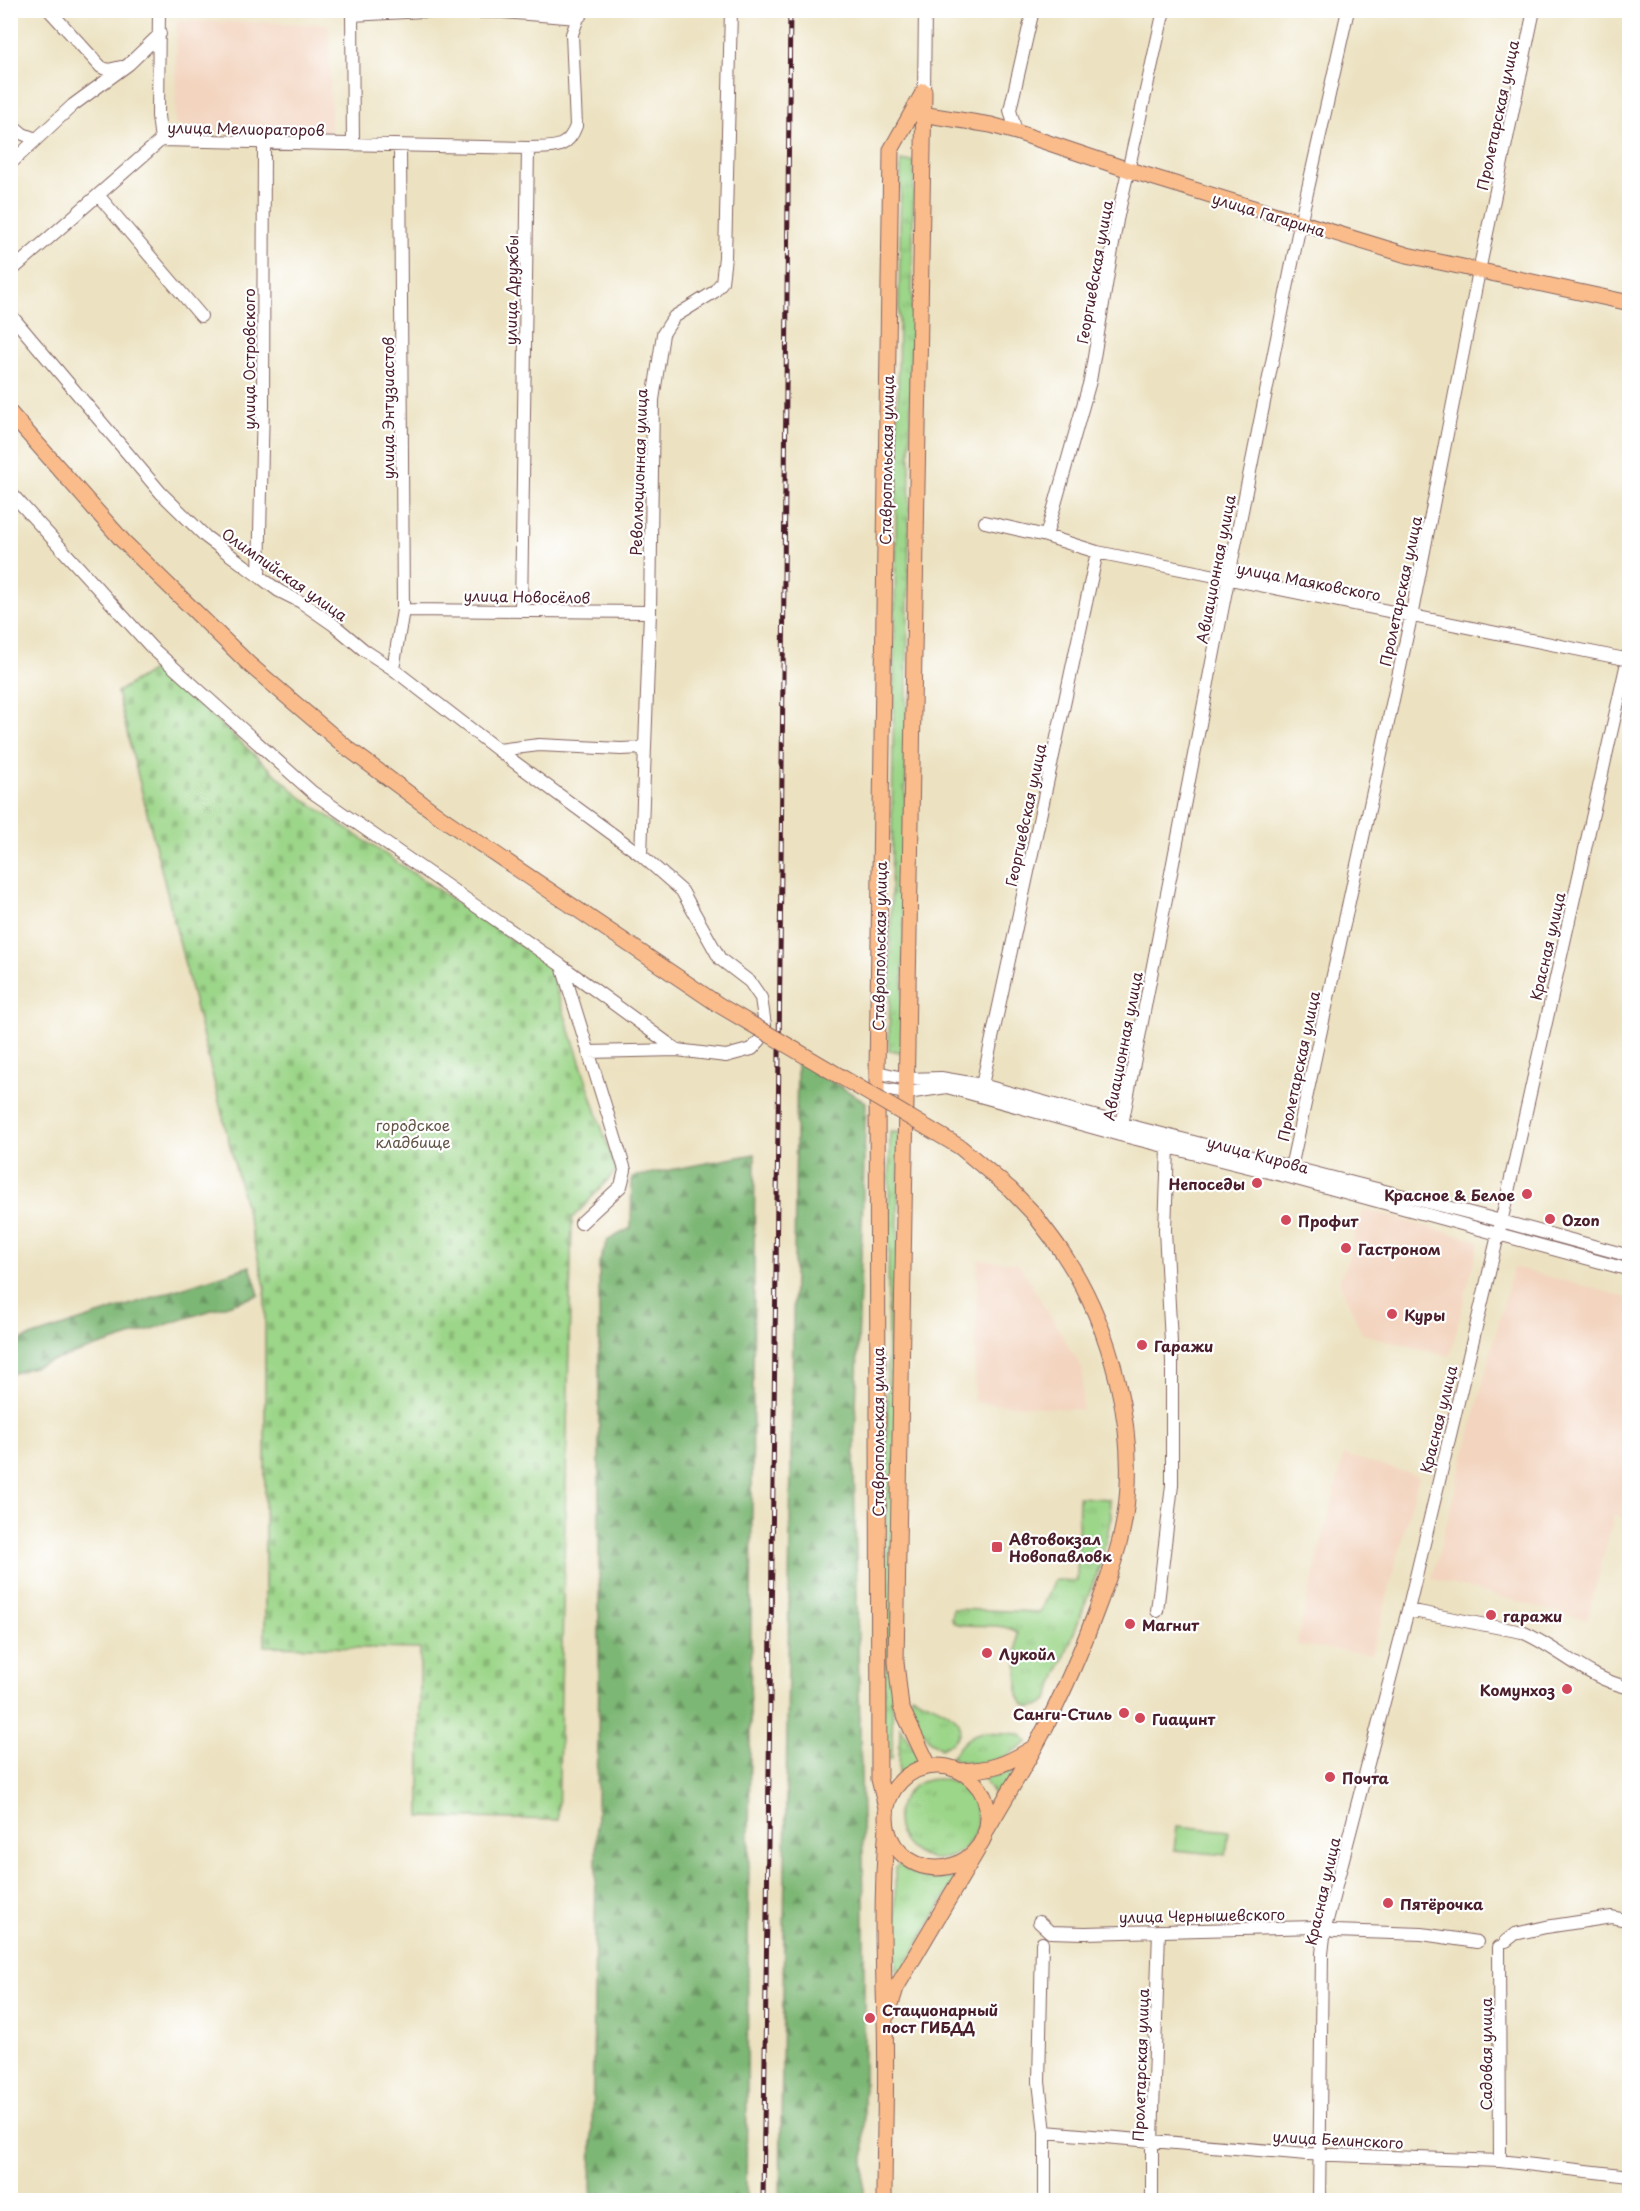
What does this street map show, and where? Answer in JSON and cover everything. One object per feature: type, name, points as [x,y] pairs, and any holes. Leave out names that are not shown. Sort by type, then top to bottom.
[{"type":"main road","name":"Ставропольская улица","points":[[924,91],[919,113],[907,1086],[896,1662],[901,1707],[929,1766]]},
{"type":"main road","name":"Ставропольская улица","points":[[886,1808],[879,1779],[877,1080],[891,150],[919,113]]},
{"type":"main road","name":"улица Гагарина","points":[[919,113],[991,125],[1016,132],[1300,224],[1407,255],[1629,303]]},
{"type":"main road","points":[[10,413],[123,541],[250,665],[346,747],[442,818],[719,1005],[960,1147],[1010,1189],[1034,1215],[1065,1256],[1089,1302],[1108,1347],[1119,1388],[1126,1436],[1128,1475],[1126,1514],[1117,1551],[1076,1662],[1034,1748],[982,1839],[970,1855],[959,1863],[946,1867],[933,1868],[920,1865],[903,1854],[891,1839],[887,1826]]},
{"type":"main road","points":[[958,1771],[993,1768],[1008,1763],[1034,1748]]},
{"type":"main road","points":[[884,2200],[883,1874],[887,1826],[886,1808],[890,1796],[901,1781],[917,1770],[929,1766],[946,1767],[971,1779],[980,1790],[986,1804],[988,1818],[973,1861],[896,1988],[885,2022]]},
{"type":"street","points":[[49,10],[101,67],[108,70],[129,64]]},
{"type":"street","points":[[159,10],[158,116],[160,141]]},
{"type":"street","name":"Революционная улица","points":[[641,855],[650,612],[653,400],[663,334],[674,317],[714,292],[722,282],[730,10]]},
{"type":"street","name":"Ставропольская улица","points":[[924,91],[925,10]]},
{"type":"street","points":[[1016,132],[1010,110],[1033,10]]},
{"type":"street","name":"Георгиевская улица","points":[[1046,536],[1090,381],[1117,220],[1164,10]]},
{"type":"street","name":"Авиационная улица","points":[[1121,1130],[1300,224],[1348,10]]},
{"type":"street","name":"Пролетарская улица","points":[[1290,1172],[1411,617],[1479,271],[1534,10]]},
{"type":"street","points":[[353,145],[352,13],[423,11],[581,14],[572,34],[576,126],[572,137],[561,146],[528,148]]},
{"type":"street","points":[[10,164],[73,105],[129,64],[160,34]]},
{"type":"street","points":[[991,125],[1010,110]]},
{"type":"street","points":[[10,123],[23,134],[36,139]]},
{"type":"street","name":"улица Мелиораторов","points":[[11,271],[160,141],[528,148]]},
{"type":"street","name":"улица Островского","points":[[259,576],[263,404],[264,143]]},
{"type":"street","name":"улица Энтузиастов","points":[[393,669],[404,610],[399,146]]},
{"type":"street","name":"улица Дружбы","points":[[521,610],[528,148]]},
{"type":"street","points":[[98,195],[201,316]]},
{"type":"street","name":"Олимпийская улица","points":[[10,314],[161,493],[206,537],[279,591],[301,602],[393,669],[498,750],[641,855],[682,891],[720,959],[750,982],[762,998],[765,1025],[760,1040],[752,1049],[726,1056],[676,1050]]},
{"type":"street","points":[[10,492],[152,648],[312,792],[562,966],[676,1050]]},
{"type":"street","name":"улица Маяковского","points":[[984,522],[1046,536],[1097,552],[1228,580],[1411,617],[1629,656]]},
{"type":"street","name":"Георгиевская улица","points":[[982,1085],[1097,552]]},
{"type":"street","name":"улица Новосёлов","points":[[404,610],[650,612]]},
{"type":"street","name":"Красная улица","points":[[1319,2200],[1322,1954],[1325,1928],[1408,1610],[1498,1234],[1629,656]]},
{"type":"street","points":[[498,750],[539,745],[644,748]]},
{"type":"street","points":[[562,966],[625,1170],[621,1186],[581,1223]]},
{"type":"street","points":[[588,1052],[676,1050]]},
{"type":"street","name":"улица Кирова","points":[[907,1086],[941,1078],[982,1085],[1168,1147],[1290,1172],[1629,1270]]},
{"type":"street","name":"улица Кирова","points":[[877,1080],[907,1086],[947,1087],[1290,1172],[1501,1221],[1629,1256]]},
{"type":"street","points":[[1157,1611],[1172,1485],[1172,1361],[1165,1230],[1168,1147]]},
{"type":"street","points":[[1408,1610],[1522,1632],[1538,1639],[1601,1680],[1629,1688]]},
{"type":"street","name":"Садовая улица","points":[[1500,2161],[1503,1944],[1515,1934],[1546,1927],[1612,1917],[1629,1921]]},
{"type":"street","name":"улица Чернышевского","points":[[1039,1922],[1050,1932],[1325,1928],[1422,1934],[1477,1942]]},
{"type":"street","name":"Пролетарская улица","points":[[1152,2200],[1159,1931]]},
{"type":"street","points":[[1042,1943],[1039,2082],[1045,2132],[1045,2200]]},
{"type":"street","name":"улица Белинского","points":[[1045,2132],[1321,2154],[1500,2161],[1629,2176]]},
{"type":"shaded area","points":[[177,21],[329,24],[331,131],[273,135],[201,130],[175,124]]},
{"type":"shaded area","points":[[1364,1209],[1479,1241],[1450,1356],[1362,1334],[1339,1281],[1351,1252],[1355,1232]]},
{"type":"shaded area","points":[[978,1260],[1018,1263],[1083,1370],[1082,1410],[974,1402]]},
{"type":"shaded area","points":[[1513,1267],[1629,1298],[1629,1519],[1614,1515],[1587,1620],[1432,1579]]},
{"type":"shaded area","points":[[1344,1455],[1419,1476],[1372,1654],[1296,1645]]},
{"type":"green space","points":[[901,161],[914,161],[902,1052],[889,1051]]},
{"type":"green space","name":"городское кладбище","points":[[158,667],[303,799],[548,964],[616,1171],[572,1219],[558,1820],[420,1817],[420,1649],[265,1646],[265,1286],[117,692]]},
{"type":"green space","points":[[797,1061],[866,1102],[854,1470],[864,1902],[864,2200],[780,2200]]},
{"type":"green space","points":[[890,1132],[899,1132],[892,1759],[883,1758]]},
{"type":"green space","points":[[755,1154],[746,2200],[591,2200],[599,1670],[599,1263],[608,1240],[631,1228],[632,1177]]},
{"type":"green space","points":[[250,1266],[259,1295],[11,1374],[11,1343]]},
{"type":"green space","points":[[1079,1497],[1109,1499],[1111,1517],[1101,1563],[1048,1699],[1031,1707],[1024,1704],[1018,1695],[1017,1632],[1003,1627],[954,1623],[951,1618],[953,1609],[1040,1612],[1054,1580],[1077,1581]]},
{"type":"green space","points":[[911,1695],[953,1716],[959,1723],[960,1731],[955,1740],[941,1749],[923,1733],[912,1710]]},
{"type":"green space","points":[[900,1726],[911,1745],[925,1760],[899,1774]]},
{"type":"green space","points":[[985,1732],[1020,1734],[1028,1742],[1001,1758],[981,1763],[961,1761],[951,1757],[970,1737]]},
{"type":"green space","points":[[1014,1768],[996,1805],[993,1792],[982,1778],[1003,1774]]},
{"type":"green space","points":[[937,1779],[952,1782],[965,1791],[974,1804],[977,1819],[974,1834],[965,1847],[952,1856],[937,1859],[922,1856],[909,1847],[900,1834],[897,1819],[900,1804],[909,1791],[922,1782]]},
{"type":"green space","points":[[1177,1826],[1229,1831],[1226,1855],[1174,1850]]},
{"type":"green space","points":[[900,1864],[924,1878],[951,1878],[954,1882],[902,1972],[896,1970],[895,1868]]},
{"type":"railway","points":[[763,2200],[779,1055],[790,10]]},
{"type":"place","name":"Непоседы","points":[[1257,1183]]},
{"type":"place","name":"Красное & Белое","points":[[1527,1194]]},
{"type":"place","name":"Ozon","points":[[1550,1219]]},
{"type":"place","name":"Профит","points":[[1286,1220]]},
{"type":"place","name":"Гастроном","points":[[1346,1248]]},
{"type":"place","name":"Куры","points":[[1392,1314]]},
{"type":"place","name":"Гаражи","points":[[1142,1345]]},
{"type":"place","name":"Автовокзал Новопавловк","points":[[997,1547]]},
{"type":"place","name":"гаражи","points":[[1491,1615]]},
{"type":"place","name":"Магнит","points":[[1130,1624]]},
{"type":"place","name":"Лукойл","points":[[987,1653]]},
{"type":"place","name":"Комунхоз","points":[[1567,1689]]},
{"type":"place","name":"Санги-Стиль","points":[[1124,1713]]},
{"type":"place","name":"Гиацинт","points":[[1140,1718]]},
{"type":"place","name":"Почта","points":[[1330,1777]]},
{"type":"place","name":"Пятёрочка","points":[[1388,1903]]},
{"type":"place","name":"Стационарный пост ГИБДД","points":[[870,2018]]}]
